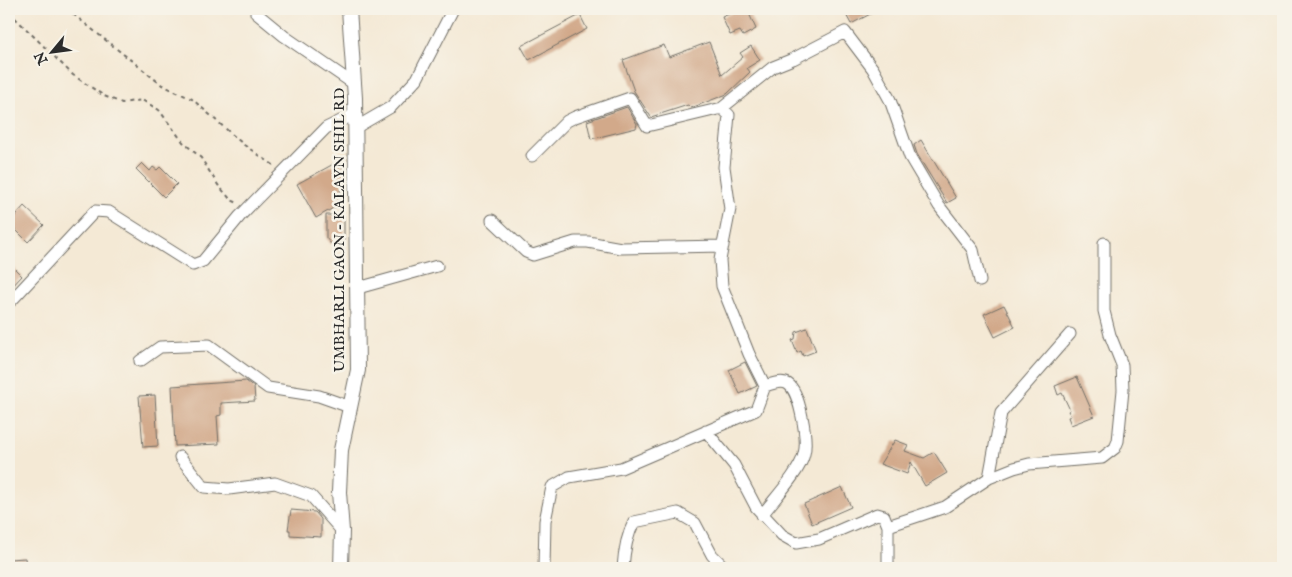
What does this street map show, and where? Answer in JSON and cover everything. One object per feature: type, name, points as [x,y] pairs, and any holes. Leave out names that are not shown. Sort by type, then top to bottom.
[{"type":"street","name":"UMBHARLI GAON - KALAYN SHIL RD","points":[[341,568],[340,450],[358,370],[355,121],[349,9]]},
{"type":"street","points":[[12,300],[95,212],[109,212],[193,265],[204,261],[250,206],[326,128],[355,121],[391,107],[417,80],[453,9]]},
{"type":"street","points":[[256,13],[284,36],[354,84]]},
{"type":"street","points":[[532,156],[567,121],[630,98],[647,126],[722,108],[773,67],[845,32],[873,70],[890,100],[910,158],[939,206],[973,250],[980,281]]},
{"type":"street","points":[[544,568],[545,521],[552,487],[569,478],[621,468],[756,410],[765,386],[749,354],[722,286],[720,260],[730,209],[724,166],[729,115],[722,108]]},
{"type":"street","points":[[492,220],[526,252],[533,255],[575,242],[588,242],[622,248],[723,246]]},
{"type":"street","points":[[888,526],[945,507],[989,478],[1029,464],[1102,458],[1115,448],[1118,441],[1123,390],[1122,364],[1110,335],[1104,311],[1104,242]]},
{"type":"street","points":[[358,288],[438,266]]},
{"type":"street","points":[[989,478],[1001,412],[1070,334]]},
{"type":"street","points":[[140,361],[160,347],[209,345],[268,388],[319,396],[350,407]]},
{"type":"street","points":[[762,515],[799,465],[804,454],[798,402],[794,391],[788,384],[782,382],[765,386]]},
{"type":"street","points":[[706,431],[734,465],[756,508],[782,535],[796,543],[819,539],[877,514],[884,516],[888,526],[888,568]]},
{"type":"street","points":[[180,457],[204,487],[229,489],[276,483],[311,496],[342,531]]},
{"type":"street","points":[[623,568],[628,533],[634,522],[678,512],[695,523],[712,555],[725,568]]},
{"type":"path","points":[[9,12],[73,75],[104,96],[122,103],[142,100],[160,110],[184,142],[201,158],[218,185],[231,200],[250,206]]},
{"type":"path","points":[[72,14],[162,85],[192,99],[244,145],[283,172]]},
{"type":"building","points":[[741,9],[747,9],[756,29],[743,36],[740,31],[730,35],[722,17]]},
{"type":"building","points":[[849,9],[880,9],[851,24],[844,11]]},
{"type":"building","points":[[580,15],[587,29],[529,60],[521,46]]},
{"type":"building","points":[[709,42],[722,75],[743,57],[740,53],[751,46],[760,60],[747,68],[750,72],[727,94],[691,108],[688,105],[651,117],[634,91],[623,60],[664,45],[669,57]]},
{"type":"building","points":[[627,107],[637,124],[636,128],[591,139],[587,121]]},
{"type":"building","points":[[921,140],[956,198],[947,203],[917,154],[914,145]]},
{"type":"building","points":[[339,161],[346,174],[345,182],[341,184],[344,188],[340,190],[344,198],[340,200],[342,203],[316,218],[297,184]]},
{"type":"building","points":[[142,163],[150,171],[153,167],[157,170],[160,167],[177,184],[164,197],[136,169]]},
{"type":"building","points":[[24,206],[44,225],[28,242],[9,223]]},
{"type":"building","points":[[326,215],[344,215],[344,244],[331,244],[326,238]]},
{"type":"building","points":[[9,263],[22,276],[9,290]]},
{"type":"building","points":[[1004,305],[1015,327],[995,337],[984,314]]},
{"type":"building","points":[[807,328],[816,351],[803,356],[801,351],[797,353],[792,340],[795,339],[796,332]]},
{"type":"building","points":[[745,362],[757,386],[740,394],[729,370]]},
{"type":"building","points":[[1077,377],[1094,416],[1071,425],[1068,417],[1071,416],[1068,411],[1070,410],[1062,393],[1058,395],[1055,386]]},
{"type":"building","points":[[246,381],[254,387],[255,401],[221,403],[221,415],[217,416],[219,444],[175,446],[172,386]]},
{"type":"building","points":[[155,395],[158,446],[143,447],[139,396]]},
{"type":"building","points":[[895,440],[908,445],[905,451],[924,458],[934,452],[947,473],[925,486],[911,462],[907,474],[880,464]]},
{"type":"building","points":[[842,487],[851,507],[812,524],[804,504]]},
{"type":"building","points":[[291,510],[315,512],[321,519],[321,537],[290,535],[290,530],[288,530]]},
{"type":"building","points":[[25,558],[26,568],[9,568],[9,559]]}]
